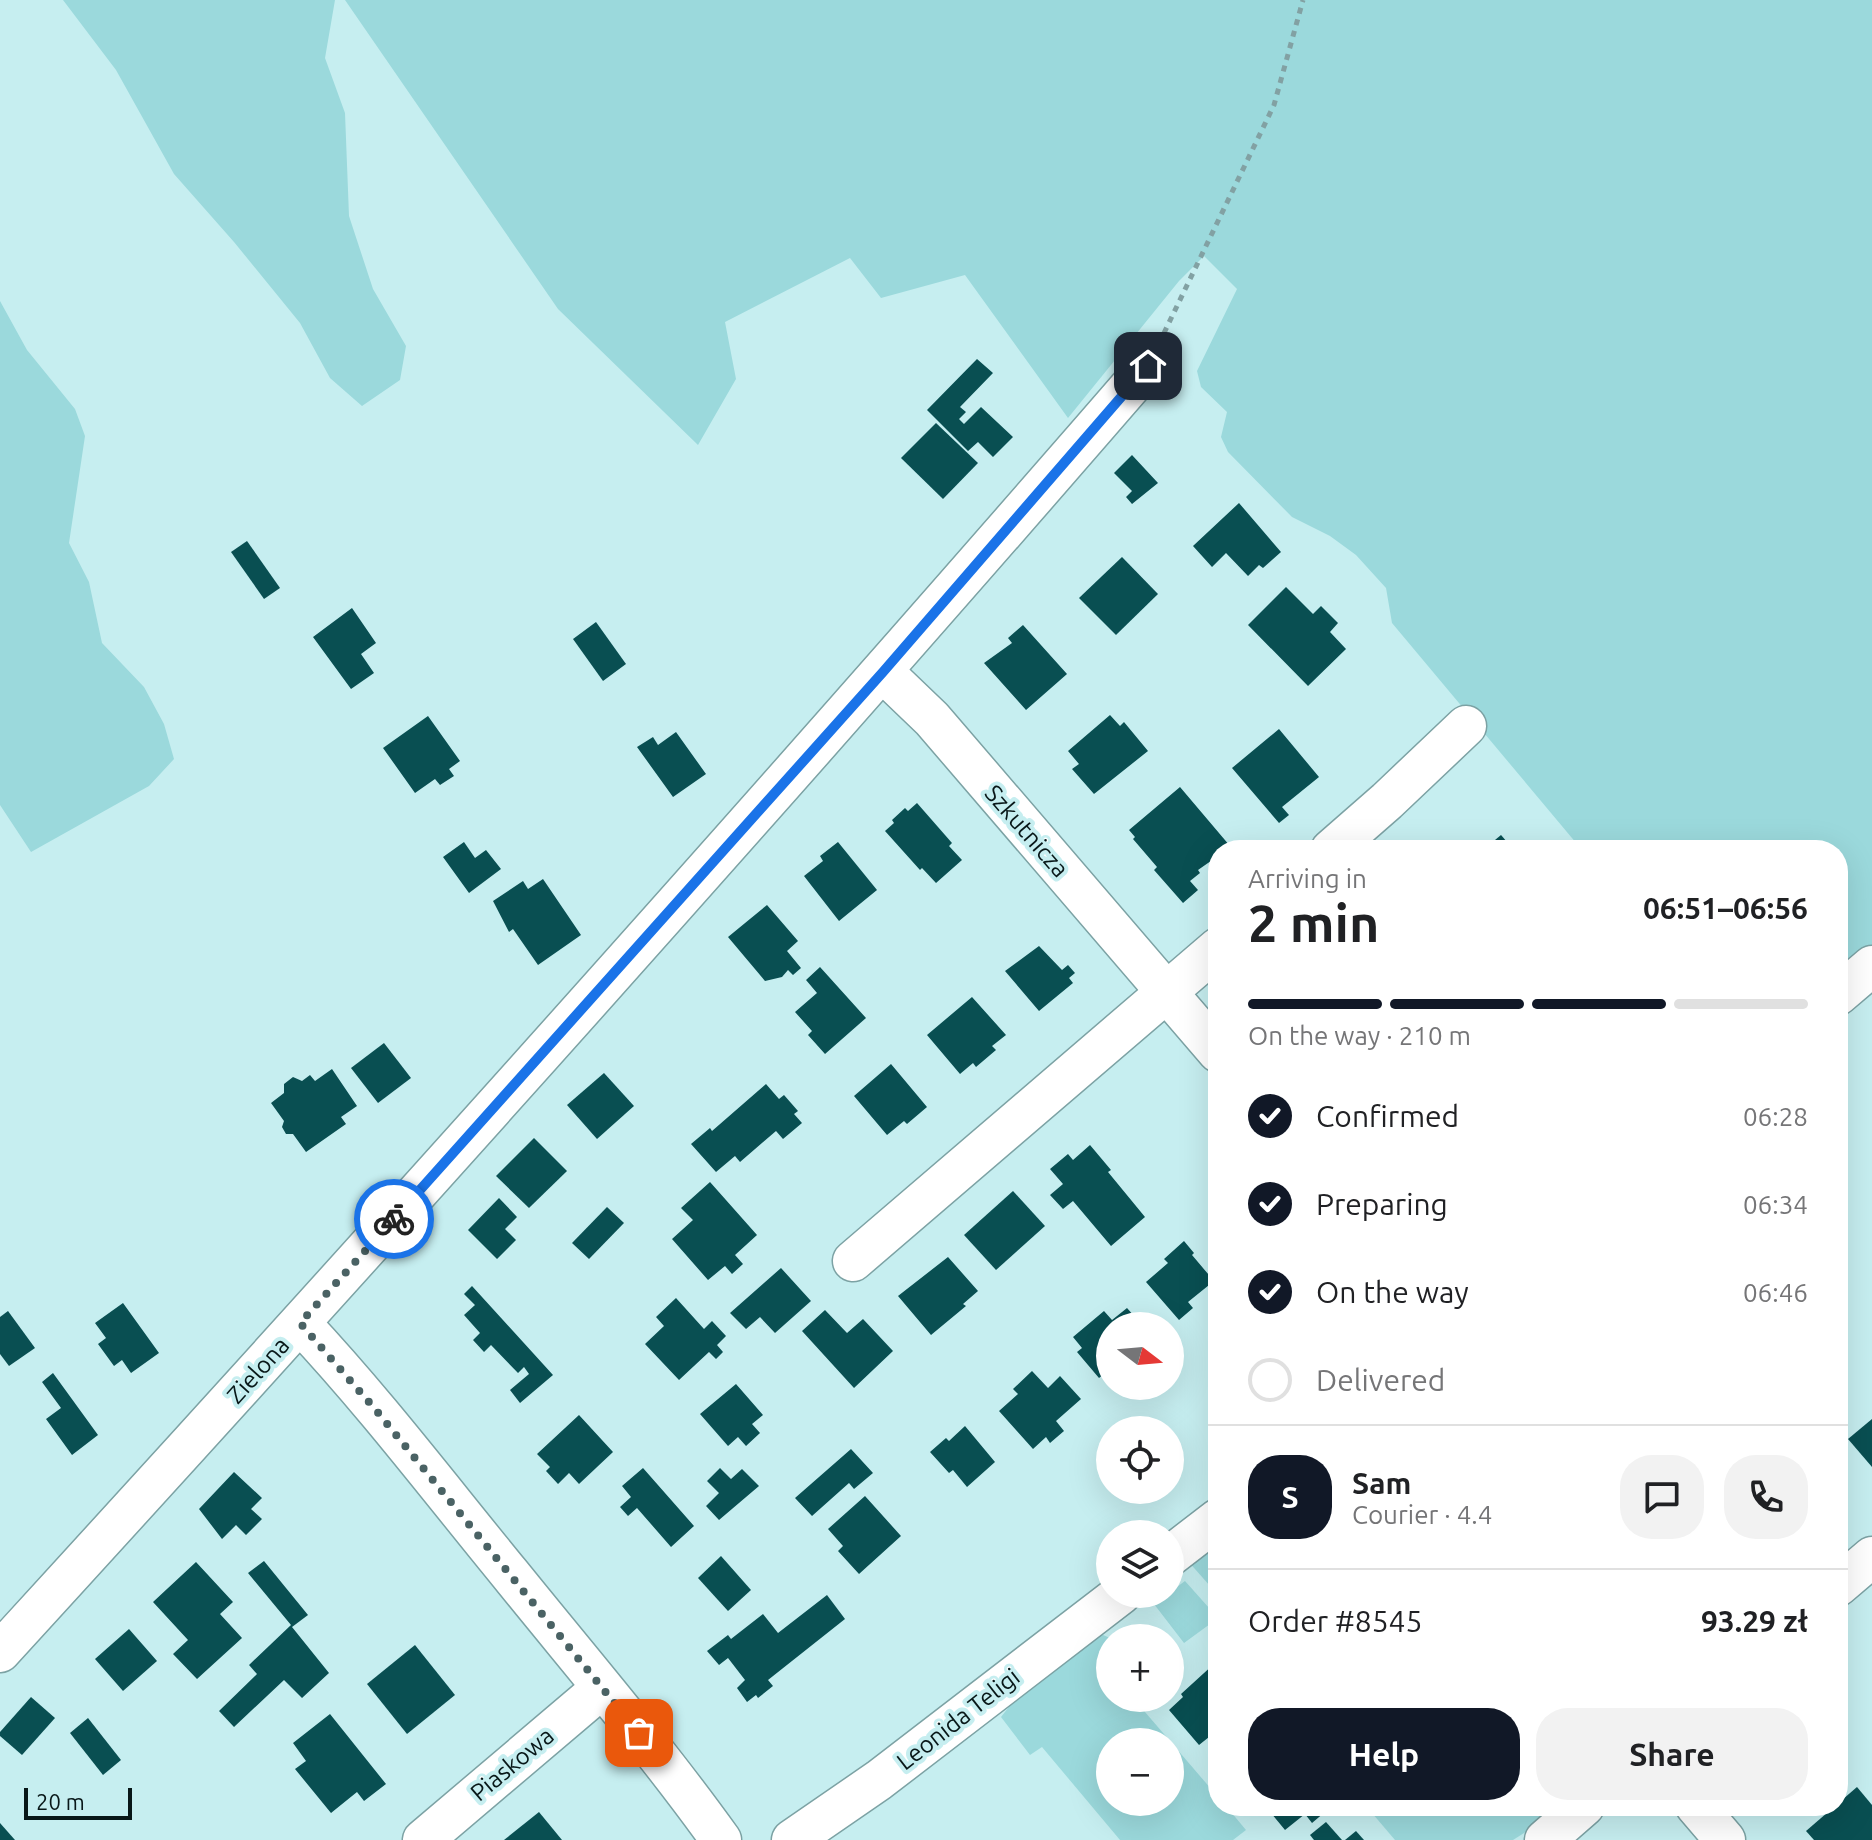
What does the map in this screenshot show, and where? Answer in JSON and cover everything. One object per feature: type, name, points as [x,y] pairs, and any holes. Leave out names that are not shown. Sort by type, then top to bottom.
[{"type":"street","name":"Zielona","points":[[0,1652],[300,1323],[883,672],[1148,366]]},
{"type":"street","name":"Szkutnicza","points":[[883,672],[932,719],[1208,1041]]},
{"type":"street","points":[[1342,840],[1466,726]]},
{"type":"street","points":[[853,1261],[1208,957]]},
{"type":"street","points":[[1848,986],[1872,966]]},
{"type":"street","points":[[300,1323],[358,1388],[721,1840]]},
{"type":"street","points":[[1184,1545],[1208,1527]]},
{"type":"street","points":[[1848,1577],[1872,1557]]},
{"type":"street","name":"Leonida Teligi","points":[[792,1840],[879,1780],[1103,1608]]},
{"type":"street","name":"Piaskowa","points":[[423,1840],[602,1688]]},
{"type":"street","points":[[1545,1840],[1573,1816]]},
{"type":"street","points":[[1705,1816],[1725,1840]]},
{"type":"path","points":[[1148,366],[1274,105],[1303,0]]},
{"type":"shaded area","points":[[63,0],[335,0],[325,58],[345,113],[349,216],[373,289],[406,346],[400,380],[362,406],[330,378],[300,323],[174,174],[116,70]]},
{"type":"shaded area","points":[[345,0],[1872,0],[1872,952],[1848,972],[1848,840],[1574,840],[1392,623],[1386,588],[1356,555],[1330,536],[1292,517],[1228,452],[1221,437],[1227,412],[1201,387],[1197,371],[1237,289],[1204,256],[1179,281],[1068,418],[965,275],[881,298],[850,258],[725,322],[736,379],[698,445],[558,309]]},
{"type":"shaded area","points":[[0,301],[27,350],[75,409],[85,436],[69,543],[89,582],[102,643],[144,687],[164,724],[174,759],[149,786],[31,852],[0,805]]},
{"type":"shaded area","points":[[1208,1542],[1208,1584],[1187,1560]]},
{"type":"shaded area","points":[[1185,1581],[1208,1607],[1208,1625],[1184,1643],[1184,1624],[1169,1624],[1157,1608],[1184,1608]]},
{"type":"shaded area","points":[[1096,1632],[1096,1712],[1145,1712],[1159,1728],[1096,1728],[1096,1811],[1042,1747],[1030,1755],[1001,1717],[1023,1689]]},
{"type":"shaded area","points":[[1184,1757],[1208,1785],[1208,1816],[1234,1816],[1246,1830],[1233,1840],[1120,1840],[1100,1816],[1184,1816]]},
{"type":"shaded area","points":[[1375,1816],[1551,1816],[1513,1840],[1395,1840]]},
{"type":"building","points":[[977,359],[993,373],[960,407],[966,412],[959,419],[964,424],[981,407],[1013,437],[993,457],[978,442],[968,451],[927,410]]},
{"type":"building","points":[[936,423],[978,463],[943,499],[901,458]]},
{"type":"building","points":[[1132,455],[1158,483],[1132,504],[1126,497],[1132,491],[1114,473]]},
{"type":"building","points":[[1239,503],[1281,552],[1263,568],[1259,565],[1248,576],[1226,553],[1212,567],[1193,546]]},
{"type":"building","points":[[247,541],[280,588],[264,599],[231,552]]},
{"type":"building","points":[[1122,557],[1158,594],[1116,635],[1079,598]]},
{"type":"building","points":[[1286,587],[1313,614],[1321,606],[1338,623],[1330,632],[1346,649],[1308,686],[1248,625]]},
{"type":"building","points":[[352,608],[376,643],[361,654],[374,673],[351,689],[313,637]]},
{"type":"building","points":[[596,622],[626,664],[603,681],[573,639]]},
{"type":"building","points":[[1023,625],[1067,674],[1026,710],[984,663],[1012,643],[1008,638]]},
{"type":"building","points":[[1110,715],[1120,726],[1124,722],[1148,751],[1094,794],[1072,769],[1079,764],[1068,751]]},
{"type":"building","points":[[428,716],[460,761],[449,769],[454,776],[440,785],[435,779],[415,793],[383,748]]},
{"type":"building","points":[[1279,729],[1319,777],[1282,807],[1289,815],[1279,823],[1232,768]]},
{"type":"building","points":[[676,732],[706,774],[673,797],[637,747],[653,737],[658,745]]},
{"type":"building","points":[[1180,787],[1225,840],[1208,840],[1208,863],[1190,881],[1198,890],[1183,903],[1154,870],[1157,867],[1129,830]]},
{"type":"building","points":[[917,803],[952,843],[949,846],[962,860],[936,883],[885,831],[905,808],[908,811]]},
{"type":"building","points":[[464,842],[475,858],[486,850],[501,869],[469,893],[443,857]]},
{"type":"building","points":[[838,842],[877,890],[839,921],[804,876],[823,861],[820,856]]},
{"type":"building","points":[[543,879],[581,935],[538,965],[513,929],[509,932],[493,901],[523,881],[528,889]]},
{"type":"building","points":[[767,905],[798,941],[787,951],[801,968],[793,975],[788,970],[782,977],[765,981],[728,937]]},
{"type":"building","points":[[1039,946],[1062,970],[1068,965],[1075,973],[1069,978],[1073,983],[1039,1011],[1005,971]]},
{"type":"building","points":[[820,967],[866,1018],[825,1054],[808,1035],[812,1031],[795,1012],[817,993],[806,980]]},
{"type":"building","points":[[972,997],[1006,1035],[992,1046],[996,1050],[976,1067],[973,1063],[960,1074],[927,1035]]},
{"type":"building","points":[[384,1043],[411,1078],[378,1103],[351,1068]]},
{"type":"building","points":[[891,1064],[927,1107],[907,1124],[904,1121],[887,1135],[854,1096]]},
{"type":"building","points":[[332,1069],[357,1106],[341,1117],[346,1124],[306,1152],[293,1134],[286,1134],[282,1127],[284,1121],[271,1103],[284,1093],[284,1084],[293,1077],[302,1081],[310,1075],[315,1081]]},
{"type":"building","points":[[604,1073],[634,1106],[597,1139],[567,1105]]},
{"type":"building","points":[[766,1084],[779,1099],[784,1095],[798,1111],[794,1114],[802,1123],[783,1139],[776,1131],[740,1162],[735,1156],[716,1172],[691,1144],[710,1128],[712,1131]]},
{"type":"building","points":[[534,1138],[567,1171],[529,1208],[496,1176]]},
{"type":"building","points":[[1090,1145],[1145,1217],[1111,1246],[1073,1201],[1063,1209],[1050,1195],[1063,1184],[1050,1169],[1068,1154],[1073,1160]]},
{"type":"building","points":[[710,1182],[757,1235],[735,1255],[743,1264],[732,1274],[725,1266],[708,1280],[672,1239],[693,1220],[681,1208]]},
{"type":"building","points":[[1013,1191],[1045,1226],[996,1270],[964,1235]]},
{"type":"building","points":[[499,1198],[517,1217],[505,1229],[516,1240],[497,1259],[468,1230]]},
{"type":"building","points":[[607,1207],[624,1223],[589,1259],[572,1243]]},
{"type":"building","points":[[1184,1241],[1208,1274],[1208,1286],[1188,1302],[1193,1308],[1184,1316],[1184,1312],[1172,1312],[1146,1282],[1168,1263],[1164,1259]]},
{"type":"building","points":[[948,1257],[978,1291],[963,1304],[966,1306],[931,1335],[898,1296]]},
{"type":"building","points":[[781,1268],[811,1301],[775,1333],[760,1317],[746,1329],[730,1313]]},
{"type":"building","points":[[472,1286],[553,1375],[520,1403],[510,1390],[529,1374],[524,1367],[518,1373],[491,1345],[484,1352],[473,1340],[480,1333],[464,1315],[475,1305],[464,1294]]},
{"type":"building","points":[[676,1298],[704,1329],[712,1321],[726,1336],[717,1345],[723,1352],[716,1359],[709,1352],[679,1380],[645,1344],[664,1326],[656,1317]]},
{"type":"building","points":[[123,1303],[159,1353],[131,1373],[122,1360],[114,1366],[98,1344],[106,1338],[95,1323]]},
{"type":"building","points":[[825,1310],[847,1333],[863,1319],[893,1351],[854,1388],[802,1331]]},
{"type":"building","points":[[8,1311],[35,1348],[9,1366],[0,1354],[0,1317]]},
{"type":"building","points":[[1096,1318],[1096,1374],[1077,1352],[1082,1348],[1073,1337]]},
{"type":"building","points":[[1032,1371],[1048,1388],[1060,1376],[1081,1399],[1056,1421],[1064,1431],[1050,1443],[1046,1437],[1033,1449],[999,1411],[1018,1394],[1013,1389]]},
{"type":"building","points":[[53,1373],[98,1435],[72,1455],[46,1419],[61,1408],[42,1382]]},
{"type":"building","points":[[736,1384],[763,1415],[752,1424],[760,1433],[746,1446],[738,1437],[728,1446],[700,1414]]},
{"type":"building","points":[[579,1415],[613,1452],[579,1484],[569,1473],[558,1484],[546,1471],[550,1467],[537,1454]]},
{"type":"building","points":[[1872,1419],[1872,1467],[1848,1439]]},
{"type":"building","points":[[965,1426],[995,1462],[967,1487],[953,1470],[949,1473],[930,1452],[946,1438],[949,1441]]},
{"type":"building","points":[[851,1449],[873,1473],[854,1489],[849,1483],[812,1516],[795,1498]]},
{"type":"building","points":[[643,1468],[694,1526],[671,1547],[637,1508],[628,1516],[620,1507],[631,1497],[622,1486]]},
{"type":"building","points":[[720,1468],[731,1479],[742,1469],[759,1486],[719,1520],[706,1506],[719,1493],[707,1481]]},
{"type":"building","points":[[234,1472],[262,1498],[251,1509],[262,1519],[246,1535],[236,1525],[222,1539],[199,1509]]},
{"type":"building","points":[[865,1496],[901,1536],[859,1574],[838,1551],[843,1546],[828,1529]]},
{"type":"building","points":[[721,1556],[751,1590],[728,1611],[698,1578]]},
{"type":"building","points":[[264,1561],[308,1615],[292,1627],[329,1673],[302,1698],[284,1680],[234,1727],[219,1711],[257,1674],[249,1665],[291,1625],[248,1573]]},
{"type":"building","points":[[196,1562],[233,1602],[220,1614],[242,1638],[197,1679],[173,1654],[188,1640],[153,1602]]},
{"type":"building","points":[[827,1595],[845,1619],[768,1680],[773,1686],[747,1702],[737,1688],[745,1680],[728,1658],[719,1665],[707,1651],[728,1635],[731,1639],[763,1614],[778,1633]]},
{"type":"building","points":[[129,1629],[157,1661],[123,1691],[95,1659]]},
{"type":"building","points":[[415,1645],[455,1695],[407,1734],[367,1684]]},
{"type":"building","points":[[1208,1669],[1208,1738],[1199,1745],[1171,1712],[1184,1712],[1184,1691]]},
{"type":"building","points":[[31,1697],[55,1718],[22,1755],[0,1736],[0,1732]]},
{"type":"building","points":[[330,1714],[386,1784],[364,1801],[357,1792],[331,1813],[295,1769],[306,1761],[293,1743]]},
{"type":"building","points":[[88,1718],[121,1760],[103,1775],[70,1733]]},
{"type":"building","points":[[1857,1787],[1872,1805],[1872,1840],[1814,1840],[1806,1831],[1823,1816],[1848,1816],[1848,1795]]},
{"type":"building","points":[[539,1812],[562,1840],[504,1840]]},
{"type":"building","points":[[1273,1816],[1302,1816],[1285,1830]]},
{"type":"building","points":[[1307,1816],[1320,1816],[1312,1823]]},
{"type":"building","points":[[1326,1822],[1342,1840],[1314,1840],[1310,1835]]},
{"type":"building","points":[[0,1823],[15,1840],[0,1840]]},
{"type":"building","points":[[1356,1831],[1364,1840],[1345,1840]]},
{"type":"way so far","points":[[394,1219],[300,1323],[375,1409],[639,1733]]},
{"type":"route","points":[[394,1219],[883,672],[1148,366]]}]
